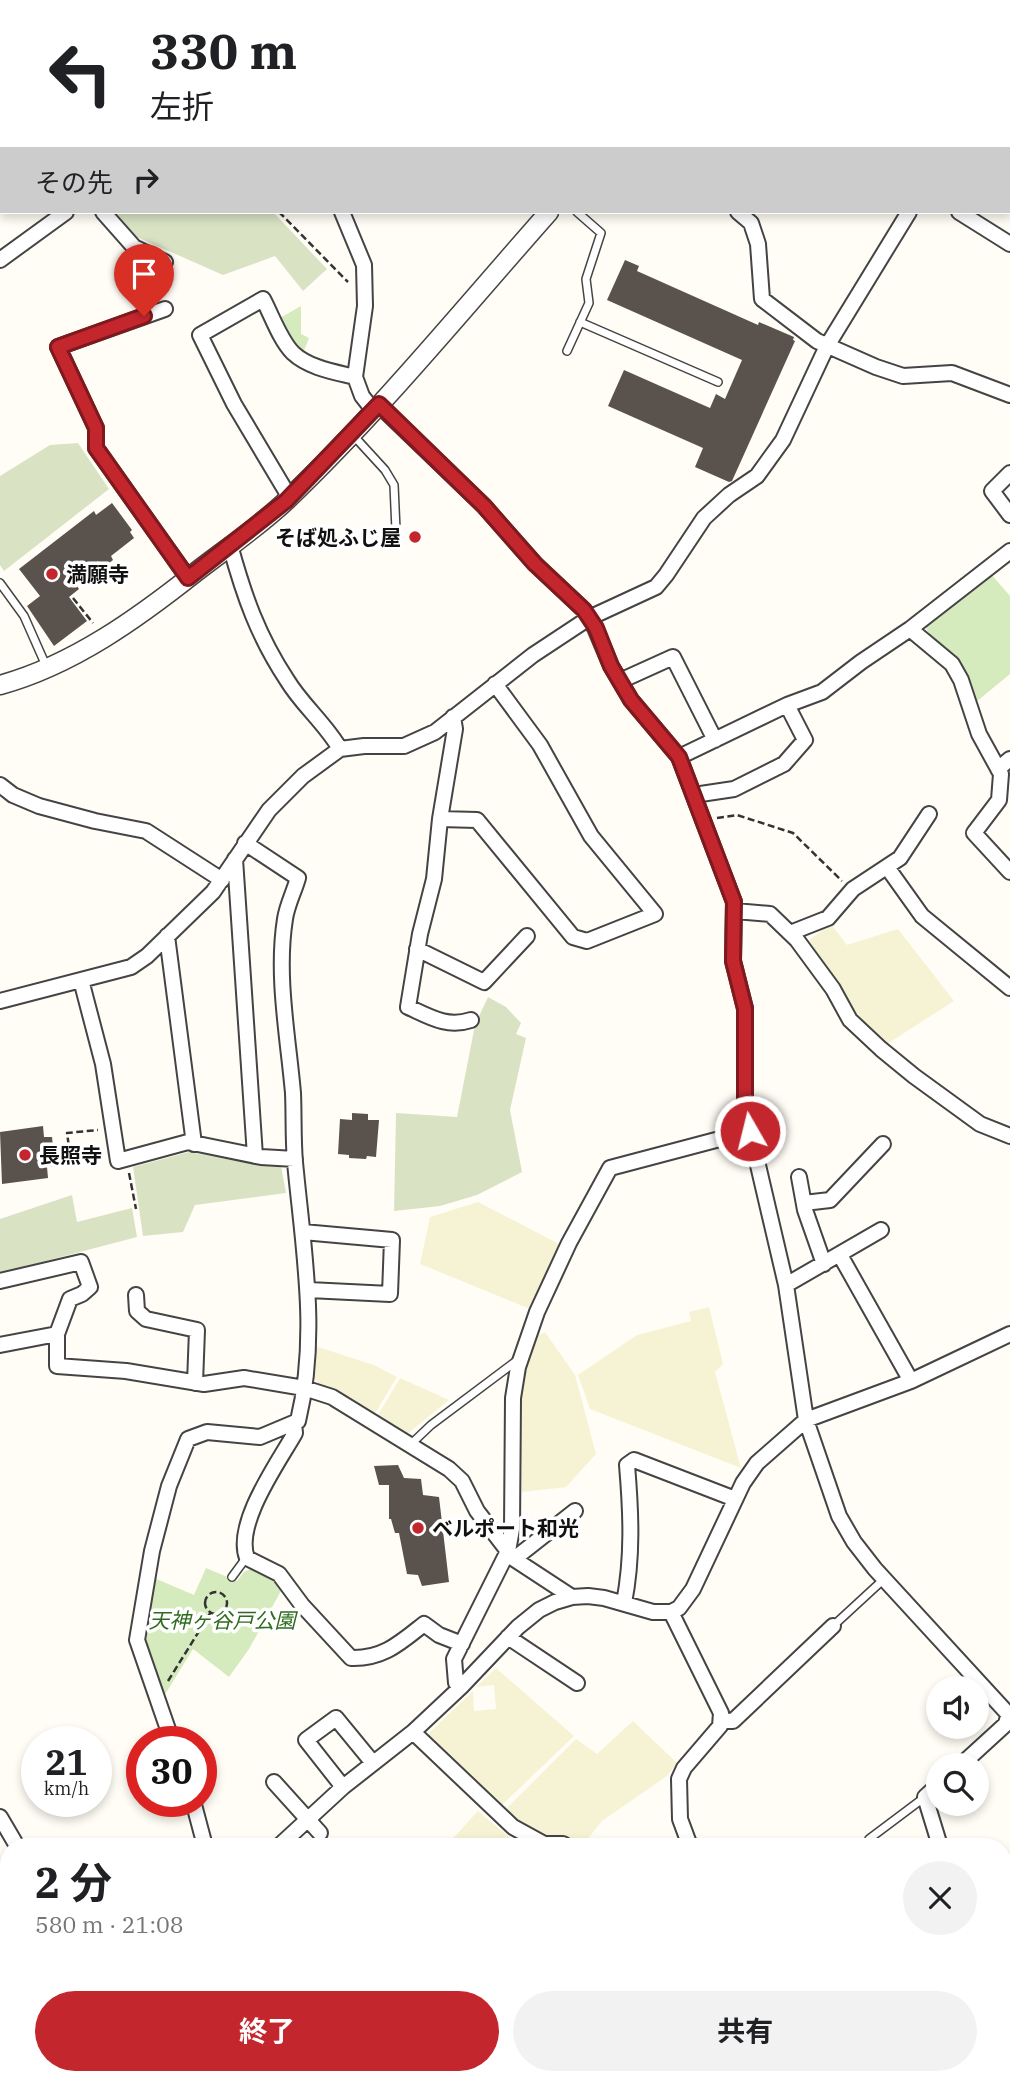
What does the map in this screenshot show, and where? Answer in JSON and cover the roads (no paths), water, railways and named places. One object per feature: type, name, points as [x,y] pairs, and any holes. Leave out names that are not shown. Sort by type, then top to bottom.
[{"type":"street","points":[[0,260],[63,214]]},
{"type":"street","points":[[105,214],[134,247],[165,262]]},
{"type":"street","points":[[343,214],[364,265],[365,306],[355,377],[362,396],[484,506],[535,564],[584,610],[631,700],[679,757],[735,911],[733,961],[745,1009],[745,1103],[786,1285],[806,1420],[839,1516],[853,1542],[1009,1716],[1006,1724],[974,1753]]},
{"type":"street","points":[[0,685],[31,677],[47,669],[156,604],[290,498],[376,407],[547,214]]},
{"type":"street","points":[[740,214],[751,223],[758,244],[762,299],[817,341],[876,368],[903,376],[952,373],[1010,395]]},
{"type":"street","points":[[0,1001],[131,967],[167,936],[222,880],[269,810],[303,776],[340,749],[404,746],[435,732],[533,655],[589,618],[656,587],[704,518],[729,495],[757,476],[783,440],[827,346],[908,214]]},
{"type":"street","points":[[962,214],[1010,244]]},
{"type":"street","points":[[290,498],[233,404],[200,335],[263,299],[291,351],[321,368],[355,377]]},
{"type":"street","points":[[165,309],[58,347],[96,428],[96,448],[188,578]]},
{"type":"street","points":[[1010,473],[992,491],[1010,515]]},
{"type":"street","points":[[230,545],[247,606],[256,626],[288,682],[328,729],[340,749]]},
{"type":"street","points":[[679,757],[787,705],[822,692],[911,629],[1010,551]]},
{"type":"street","points":[[911,629],[952,664],[961,680],[979,734],[1004,764],[999,800],[974,833],[1010,872]]},
{"type":"street","points":[[620,681],[673,657],[715,740]]},
{"type":"street","points":[[440,819],[477,820],[573,937],[587,941],[655,914],[590,836],[540,744],[495,684]]},
{"type":"street","points":[[694,795],[734,789],[784,764],[805,740],[787,705]]},
{"type":"street","points":[[453,718],[455,729],[440,819],[434,878],[408,1007],[440,1022],[457,1025],[471,1020]]},
{"type":"street","points":[[0,785],[13,795],[40,806],[94,821],[146,831],[222,880]]},
{"type":"street","points":[[790,933],[828,918],[851,891],[900,858],[929,814]]},
{"type":"street","points":[[167,1726],[137,1640],[152,1552],[169,1486],[188,1439],[208,1432],[260,1437],[294,1423],[298,1421],[304,1388],[309,1290],[295,1159],[293,1094],[284,1013],[282,937],[298,878],[245,843]]},
{"type":"street","points":[[235,859],[255,1156]]},
{"type":"street","points":[[887,867],[922,916],[1010,988]]},
{"type":"street","points":[[735,911],[770,914],[790,933],[833,989],[850,1020],[914,1076],[980,1124],[1010,1136]]},
{"type":"street","points":[[167,936],[194,1144]]},
{"type":"street","points":[[418,949],[484,982],[527,936]]},
{"type":"street","points":[[81,980],[103,1064],[118,1161],[188,1142],[255,1156],[295,1159]]},
{"type":"street","points":[[461,1687],[456,1683],[454,1659],[511,1555],[513,1398],[522,1356],[537,1312],[569,1243],[610,1168],[750,1131]]},
{"type":"street","points":[[804,1203],[830,1200],[883,1144]]},
{"type":"street","points":[[799,1177],[804,1203],[824,1264]]},
{"type":"street","points":[[786,1285],[881,1230]]},
{"type":"street","points":[[303,1233],[392,1240],[390,1294],[309,1290]]},
{"type":"street","points":[[840,1255],[911,1381]]},
{"type":"street","points":[[0,1281],[81,1262],[90,1287],[70,1299],[57,1334],[57,1366],[126,1371],[195,1383],[244,1378],[304,1388],[332,1397],[449,1469],[462,1481],[477,1511],[511,1555],[572,1597]]},
{"type":"street","points":[[136,1294],[137,1311],[146,1319],[197,1331],[195,1383]]},
{"type":"street","points":[[0,1345],[57,1334]]},
{"type":"street","points":[[287,1838],[342,1787],[413,1732],[461,1687],[508,1637],[539,1610],[572,1597],[604,1598],[653,1612],[671,1612],[679,1608],[687,1600],[735,1499],[757,1463],[806,1420],[911,1381],[1010,1334]]},
{"type":"street","points":[[294,1423],[295,1433],[252,1510],[243,1548],[247,1558],[279,1574],[302,1605],[351,1658],[368,1659],[392,1648],[424,1623],[439,1635],[462,1644]]},
{"type":"street","points":[[624,1604],[630,1570],[632,1520],[627,1465],[634,1460],[735,1499]]},
{"type":"street","points":[[511,1555],[575,1511]]},
{"type":"street","points":[[671,1612],[721,1713],[720,1726],[684,1768],[679,1779],[680,1819],[687,1838]]},
{"type":"street","points":[[721,1720],[733,1721],[833,1626]]},
{"type":"street","points":[[508,1637],[577,1684]]},
{"type":"street","points":[[342,1787],[306,1741],[336,1718],[373,1763]]},
{"type":"street","points":[[413,1732],[513,1827],[534,1838]]},
{"type":"street","points":[[274,1782],[320,1833]]},
{"type":"street","points":[[925,1797],[938,1838]]},
{"type":"street","points":[[197,1817],[203,1838]]},
{"type":"street","points":[[0,1818],[12,1838]]},
{"type":"lane","points":[[567,351],[589,303],[586,279],[601,233],[579,214]]},
{"type":"lane","points":[[580,322],[718,382]]},
{"type":"lane","points":[[351,434],[385,470],[394,485],[396,530]]},
{"type":"lane","points":[[0,583],[24,616],[47,669]]},
{"type":"lane","points":[[410,1445],[431,1425],[522,1356]]},
{"type":"lane","points":[[232,1577],[247,1558]]},
{"type":"lane","points":[[833,1626],[884,1579]]},
{"type":"lane","points":[[870,1838],[925,1797]]},
{"type":"place","name":"そば処ふじ屋","points":[[415,537]]},
{"type":"place","name":"満願寺","points":[[52,574]]},
{"type":"place","name":"長照寺","points":[[25,1155]]},
{"type":"place","name":"ベルポート和光","points":[[418,1528]]},
{"type":"park label","name":"天神ヶ谷戸公園","points":[[222,1620]]}]
